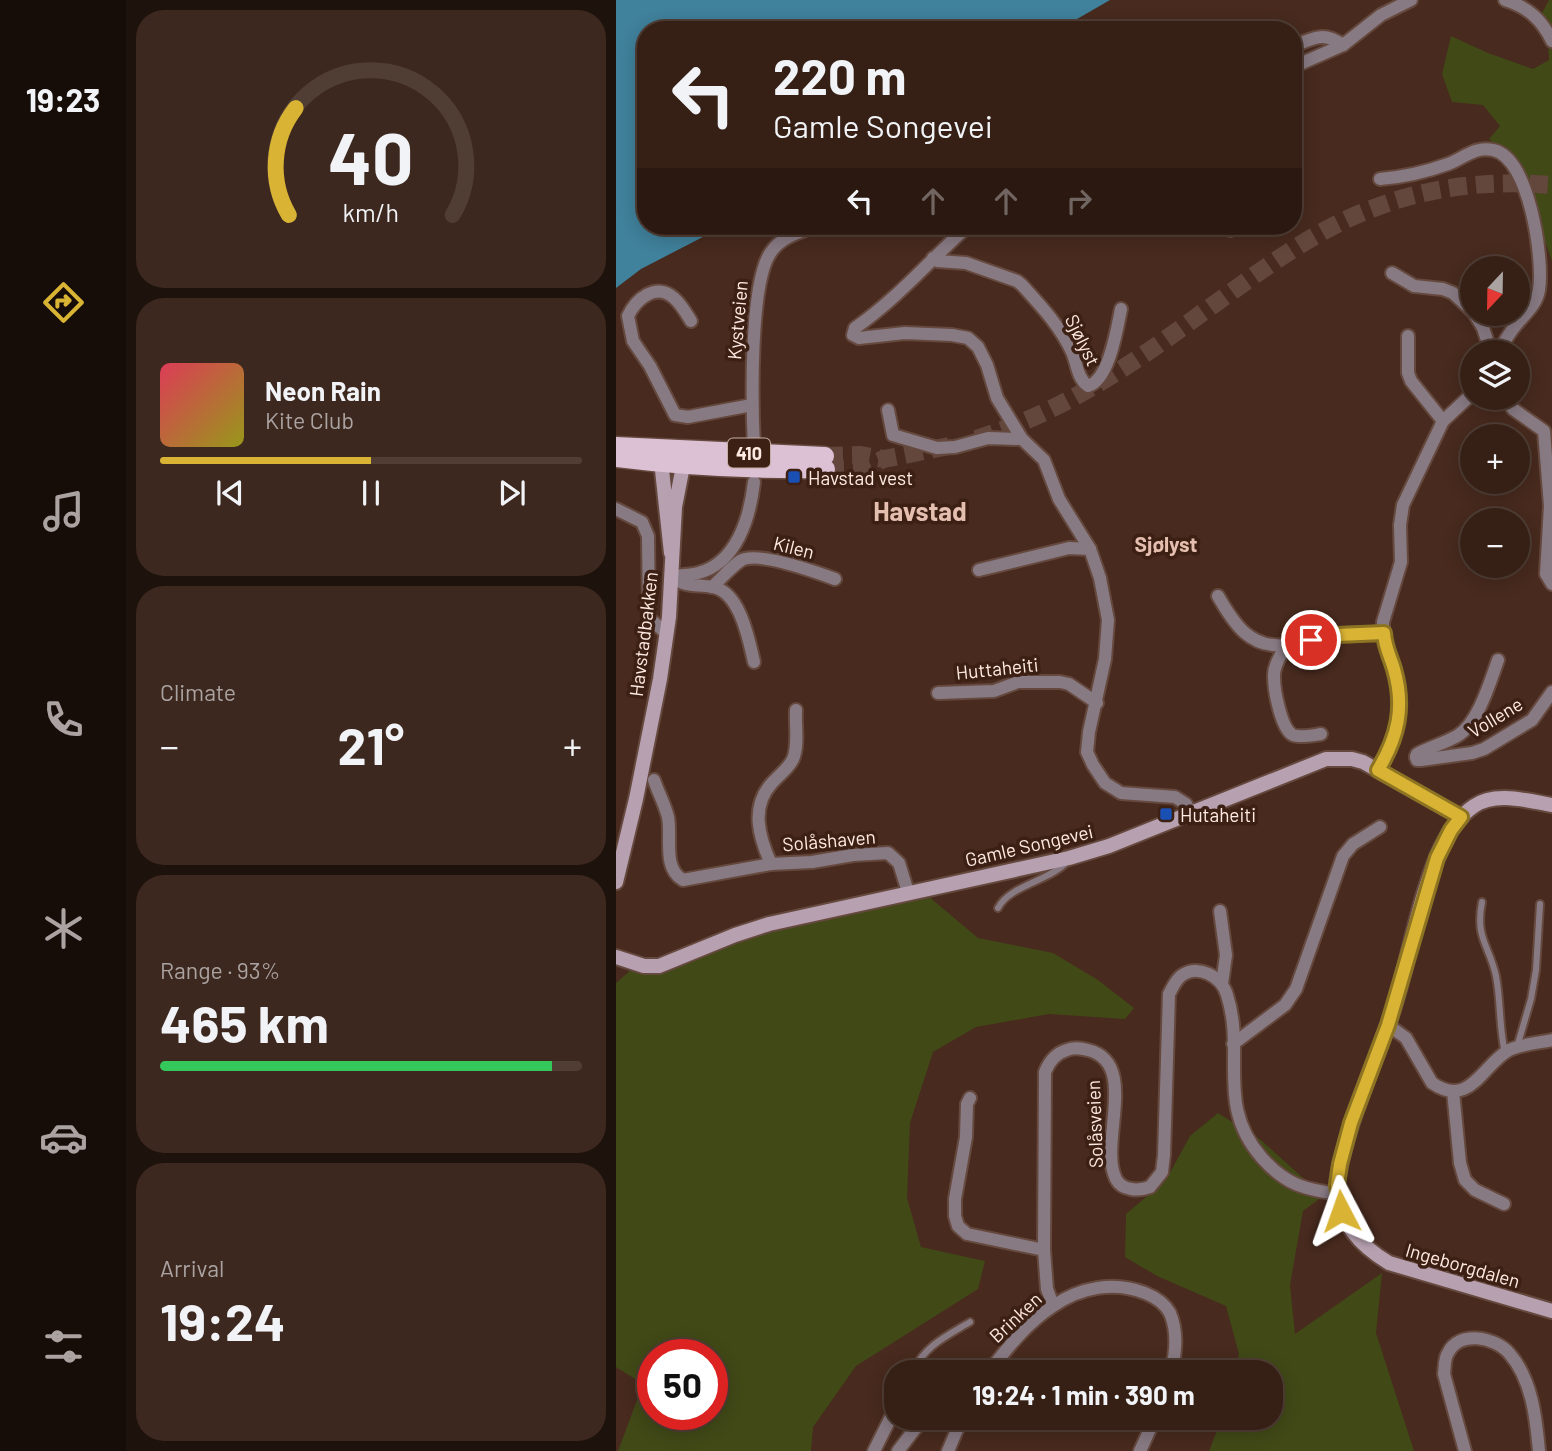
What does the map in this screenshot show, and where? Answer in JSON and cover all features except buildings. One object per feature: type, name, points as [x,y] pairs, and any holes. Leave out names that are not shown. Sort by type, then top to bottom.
[{"type":"main road","name":"410","points":[[616,446],[668,457],[683,466],[748,470],[825,462],[668,457],[616,458]]},
{"type":"main road","name":"Havstadbakken","points":[[668,457],[662,485],[671,554]]},
{"type":"main road","name":"Havstadbakken","points":[[616,883],[647,745],[667,633],[675,506],[683,466]]},
{"type":"main road","name":"Gamle Songevei","points":[[616,957],[644,967],[659,966],[735,935],[769,925],[1069,858],[1109,846],[1326,759],[1352,759],[1378,770],[1461,817]]},
{"type":"main road","points":[[1461,817],[1485,800],[1520,799],[1552,805]]},
{"type":"main road","name":"Ingeborgdalen","points":[[1461,817],[1437,858],[1388,1025],[1351,1123],[1340,1164],[1337,1194],[1341,1211],[1350,1228],[1367,1250],[1389,1263],[1552,1311]]},
{"type":"street","points":[[1302,64],[1343,45],[1392,8],[1412,0]]},
{"type":"street","points":[[1505,0],[1520,5],[1536,16],[1552,41]]},
{"type":"street","points":[[1302,43],[1331,36],[1343,45]]},
{"type":"street","points":[[1380,179],[1414,174],[1450,163],[1480,149],[1502,153],[1515,166],[1536,225],[1540,264],[1539,291],[1533,306],[1506,340]]},
{"type":"street","name":"Kystveien","points":[[754,448],[752,405],[757,293],[766,258],[780,242],[796,235]]},
{"type":"street","points":[[958,235],[893,301],[855,328],[853,335],[859,338],[905,333],[968,338],[983,356],[1001,405],[1022,439],[1044,460],[1059,499],[1090,549],[1100,578],[1108,621],[1105,659],[1087,752],[1105,783],[1121,793],[1182,799],[1190,812]]},
{"type":"street","name":"Sjølyst","points":[[933,258],[937,261],[966,263],[1023,285],[1058,325],[1072,353],[1081,380],[1088,386],[1095,384],[1101,375],[1116,335],[1121,309]]},
{"type":"street","points":[[1392,273],[1414,286],[1443,289],[1460,300]]},
{"type":"street","points":[[691,321],[673,297],[661,292],[647,294],[639,299],[628,316],[633,341],[650,366],[675,415],[688,417],[752,405]]},
{"type":"street","points":[[1408,337],[1408,373],[1411,381],[1443,421]]},
{"type":"street","points":[[1378,770],[1396,735],[1399,710],[1399,692],[1394,668],[1385,648],[1384,633],[1385,613],[1401,562],[1400,517],[1407,495],[1443,421],[1460,405]]},
{"type":"street","points":[[888,410],[893,435],[937,448],[955,447],[988,438],[1022,439]]},
{"type":"street","points":[[1514,410],[1544,431],[1550,506],[1546,574],[1552,584]]},
{"type":"street","points":[[671,576],[699,573],[722,561],[740,535],[747,517],[754,482]]},
{"type":"street","points":[[616,509],[642,522],[648,536],[649,618],[667,633]]},
{"type":"street","points":[[979,570],[1069,548],[1090,549]]},
{"type":"street","name":"Kilen","points":[[712,587],[741,560],[752,556],[807,569],[835,579]]},
{"type":"street","points":[[671,576],[683,585],[712,587],[724,591],[738,610],[748,635],[754,662]]},
{"type":"street","points":[[1218,596],[1233,621],[1247,636],[1259,643],[1286,645],[1337,635],[1384,633]]},
{"type":"street","points":[[1286,645],[1273,675],[1283,722],[1290,733],[1296,736],[1321,734]]},
{"type":"street","name":"Vollene","points":[[1498,660],[1484,697],[1467,729],[1417,754],[1417,760],[1472,753],[1483,749],[1532,720],[1552,692]]},
{"type":"street","name":"Huttaheiti","points":[[938,693],[994,691],[1018,681],[1060,682],[1069,684],[1097,703]]},
{"type":"street","name":"Solåshaven","points":[[771,864],[760,836],[758,809],[769,786],[792,762],[796,753],[796,710]]},
{"type":"street","name":"Solåshaven","points":[[654,780],[668,818],[671,863],[679,877],[690,880],[723,871],[771,864],[888,853],[899,863],[908,892]]},
{"type":"street","points":[[1233,1044],[1285,1005],[1296,989],[1343,856],[1353,844],[1380,827]]},
{"type":"street","points":[[1220,911],[1226,955],[1222,984],[1232,1014],[1236,1112],[1252,1147],[1269,1166],[1287,1180],[1306,1189],[1337,1194]]},
{"type":"street","name":"Solåsveien","points":[[1053,1305],[1046,1290],[1044,1250],[1043,1084],[1049,1063],[1060,1053],[1079,1047],[1103,1057],[1113,1073],[1115,1101],[1111,1150],[1116,1180],[1134,1190],[1150,1187],[1162,1172],[1164,1155],[1169,994],[1176,981],[1193,971],[1210,974],[1222,984]]},
{"type":"street","points":[[1388,1025],[1406,1038],[1432,1083],[1439,1088],[1453,1091],[1476,1082],[1505,1053],[1517,1047],[1552,1040]]},
{"type":"street","points":[[1453,1091],[1460,1163],[1465,1180],[1475,1191],[1504,1204]]},
{"type":"street","points":[[970,1098],[955,1199],[958,1226],[967,1234],[1044,1250]]},
{"type":"street","name":"Brinken","points":[[999,1360],[1025,1329],[1053,1305],[1097,1287],[1116,1285],[1150,1295],[1163,1303],[1175,1328],[1174,1360]]},
{"type":"street","points":[[1465,1451],[1444,1374],[1448,1352],[1453,1346],[1474,1338],[1501,1345],[1520,1370],[1534,1409],[1539,1451]]},
{"type":"street","points":[[874,1451],[884,1430]]},
{"type":"street","points":[[898,1451],[914,1430]]},
{"type":"street","points":[[948,1451],[955,1430]]},
{"type":"street","points":[[1140,1451],[1150,1430]]},
{"type":"lane","points":[[998,908],[1007,896],[1064,866],[1069,858]]},
{"type":"lane","points":[[1482,902],[1480,932],[1495,974],[1505,1053]]},
{"type":"lane","points":[[1517,1047],[1528,1015],[1536,970],[1540,904]]},
{"type":"lane","name":"Brinken","points":[[918,1360],[929,1347],[970,1322]]},
{"type":"green space","points":[[1549,0],[1552,0],[1552,261],[1535,213],[1505,153],[1489,139],[1500,126],[1483,105],[1452,102],[1442,74],[1451,36],[1533,69],[1549,60],[1548,39],[1536,24]]},
{"type":"green space","points":[[921,890],[978,938],[1053,953],[1098,980],[1134,1008],[1125,1019],[1049,1014],[976,1027],[933,1052],[910,1123],[907,1198],[921,1247],[985,1261],[978,1289],[856,1366],[813,1427],[811,1451],[618,1451],[637,1400],[637,1430],[728,1430],[728,1339],[637,1339],[637,1380],[616,1367],[616,983],[631,970],[701,940],[845,899]]},
{"type":"green space","points":[[1218,1113],[1261,1140],[1323,1196],[1303,1211],[1290,1285],[1295,1334],[1382,1273],[1376,1333],[1414,1451],[1209,1451],[1217,1430],[1283,1430],[1283,1360],[1237,1360],[1239,1354],[1226,1306],[1157,1276],[1125,1257],[1126,1214],[1166,1180],[1190,1136]]},
{"type":"water","points":[[616,0],[1110,0],[1074,21],[637,21],[637,235],[707,235],[641,269],[616,288]]},
{"type":"tunnel","points":[[976,439],[1037,416],[1094,386],[1149,351],[1306,241],[1351,218],[1396,200],[1462,186],[1506,183],[1552,185]]},
{"type":"tunnel","points":[[826,469],[861,468],[884,459],[949,446]]},
{"type":"tunnel","points":[[825,456],[861,455],[884,459]]},
{"type":"place","name":"Havstad vest","points":[[794,477]]},
{"type":"place","name":"Hutaheiti","points":[[1166,814]]},
{"type":"district","name":"Havstad","points":[[920,510]]},
{"type":"district","name":"Sjølyst","points":[[1166,543]]},
{"type":"route","points":[[1311,640],[1337,635],[1384,633],[1385,648],[1394,668],[1399,692],[1399,710],[1396,735],[1378,770],[1461,817],[1444,842],[1426,887],[1397,997],[1351,1123],[1337,1185],[1341,1211]]}]
